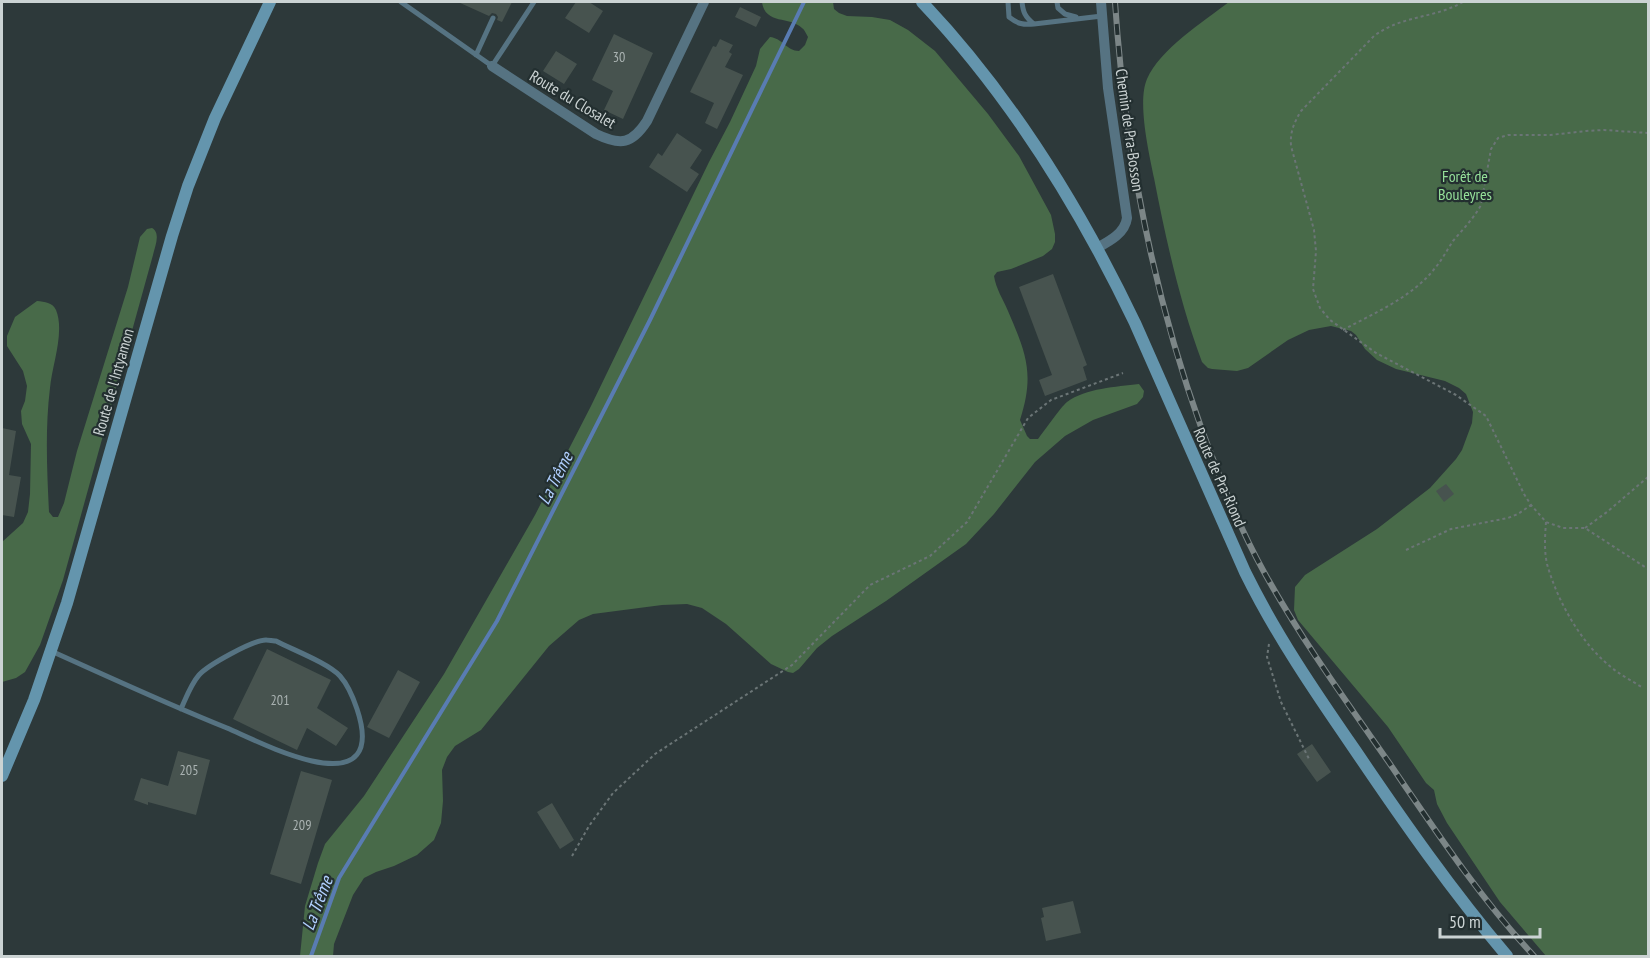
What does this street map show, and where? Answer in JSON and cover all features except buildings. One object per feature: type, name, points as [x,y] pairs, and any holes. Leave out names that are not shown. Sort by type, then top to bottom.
[{"type":"main road","name":"Route de l'Intyamon","points":[[2,776],[34,700],[67,603],[188,186],[229,86],[270,2]]},
{"type":"main road","name":"Route de Pra-Riond","points":[[922,2],[980,69],[1028,133],[1074,205],[1135,323],[1232,544],[1261,604],[1277,631],[1385,795],[1456,893],[1507,957]]},
{"type":"street","name":"Route du Closalet","points":[[492,66],[606,140],[622,142],[629,140],[642,129],[647,121],[704,2]]},
{"type":"street","name":"Chemin de Pra-Bosson","points":[[1097,248],[1112,240],[1126,226],[1127,218],[1108,88],[1101,2]]},
{"type":"lane","points":[[401,2],[492,66],[534,2]]},
{"type":"lane","points":[[1008,2],[1010,17],[1017,24],[1025,25],[1102,15]]},
{"type":"lane","points":[[1022,2],[1023,12],[1034,24]]},
{"type":"lane","points":[[1057,2],[1058,8],[1065,14],[1081,18]]},
{"type":"lane","points":[[476,55],[493,18]]},
{"type":"lane","points":[[51,651],[181,709],[289,754],[313,761],[344,763],[354,758],[362,745],[360,718],[345,682],[338,674],[276,642],[267,640],[255,642],[208,667],[192,685],[181,709]]},
{"type":"path","points":[[1463,2],[1445,10],[1385,28],[1374,36],[1301,111],[1293,124],[1291,146],[1314,230],[1316,251],[1313,289],[1320,308],[1343,330],[1376,353],[1456,395],[1485,416],[1531,505],[1546,522],[1563,528],[1585,528],[1648,569]]},
{"type":"path","points":[[1343,330],[1409,292],[1435,269],[1452,243],[1478,212],[1491,149],[1497,138],[1508,135],[1550,135],[1604,130],[1648,133]]},
{"type":"path","points":[[572,856],[589,826],[613,793],[656,754],[792,665],[870,585],[930,556],[967,522],[1028,418],[1050,400],[1123,373]]},
{"type":"path","points":[[1585,528],[1648,477]]},
{"type":"path","points":[[1406,550],[1450,530],[1508,518],[1531,505]]},
{"type":"path","points":[[1546,522],[1547,563],[1561,602],[1585,641],[1615,670],[1643,688]]},
{"type":"path","points":[[1277,631],[1269,644],[1267,657],[1281,702],[1311,761]]},
{"type":"green space","points":[[762,2],[833,2],[834,9],[847,16],[890,20],[908,30],[935,51],[988,114],[1019,156],[1051,215],[1055,234],[1052,249],[1043,256],[997,272],[994,276],[1024,352],[1028,376],[1025,404],[1020,420],[1027,436],[1030,439],[1038,439],[1067,402],[1083,394],[1139,384],[1144,391],[1143,397],[1137,404],[1093,420],[1065,436],[1035,462],[994,514],[966,544],[832,636],[793,673],[771,664],[726,624],[702,608],[687,604],[593,614],[579,620],[549,646],[481,730],[455,746],[447,757],[442,770],[441,823],[434,840],[417,855],[364,878],[353,895],[334,944],[333,956],[300,956],[305,906],[325,844],[364,796],[444,674],[535,515],[730,122],[756,66],[760,49],[770,37],[799,51],[805,45],[808,37],[803,29],[797,24],[768,14]]},
{"type":"green space","name":"Forêt de Bouleyres","points":[[1229,2],[1648,2],[1648,956],[1546,956],[1500,902],[1447,823],[1437,804],[1434,790],[1426,783],[1388,727],[1298,620],[1294,610],[1295,587],[1305,575],[1377,529],[1430,488],[1462,450],[1472,423],[1473,412],[1466,394],[1459,388],[1445,381],[1396,369],[1377,360],[1351,331],[1331,326],[1309,330],[1288,340],[1248,368],[1237,371],[1212,369],[1202,362],[1180,294],[1169,248],[1147,142],[1143,101],[1147,79],[1162,57],[1183,37]]},
{"type":"green space","points":[[152,228],[157,236],[156,244],[63,580],[40,645],[25,672],[16,678],[2,682],[2,542],[23,523],[28,512],[31,444],[22,424],[21,411],[27,386],[23,371],[7,346],[7,336],[15,317],[37,301],[50,304],[56,310],[59,338],[50,388],[47,450],[49,512],[53,517],[58,517],[128,287],[140,237],[147,229]]},
{"type":"waterway","name":"La Trême","points":[[311,956],[339,878],[497,621],[650,320],[804,2]]},
{"type":"railway","points":[[1115,2],[1126,111],[1155,272],[1184,378],[1238,520],[1278,597],[1324,670],[1459,863],[1495,911],[1534,956]]}]
